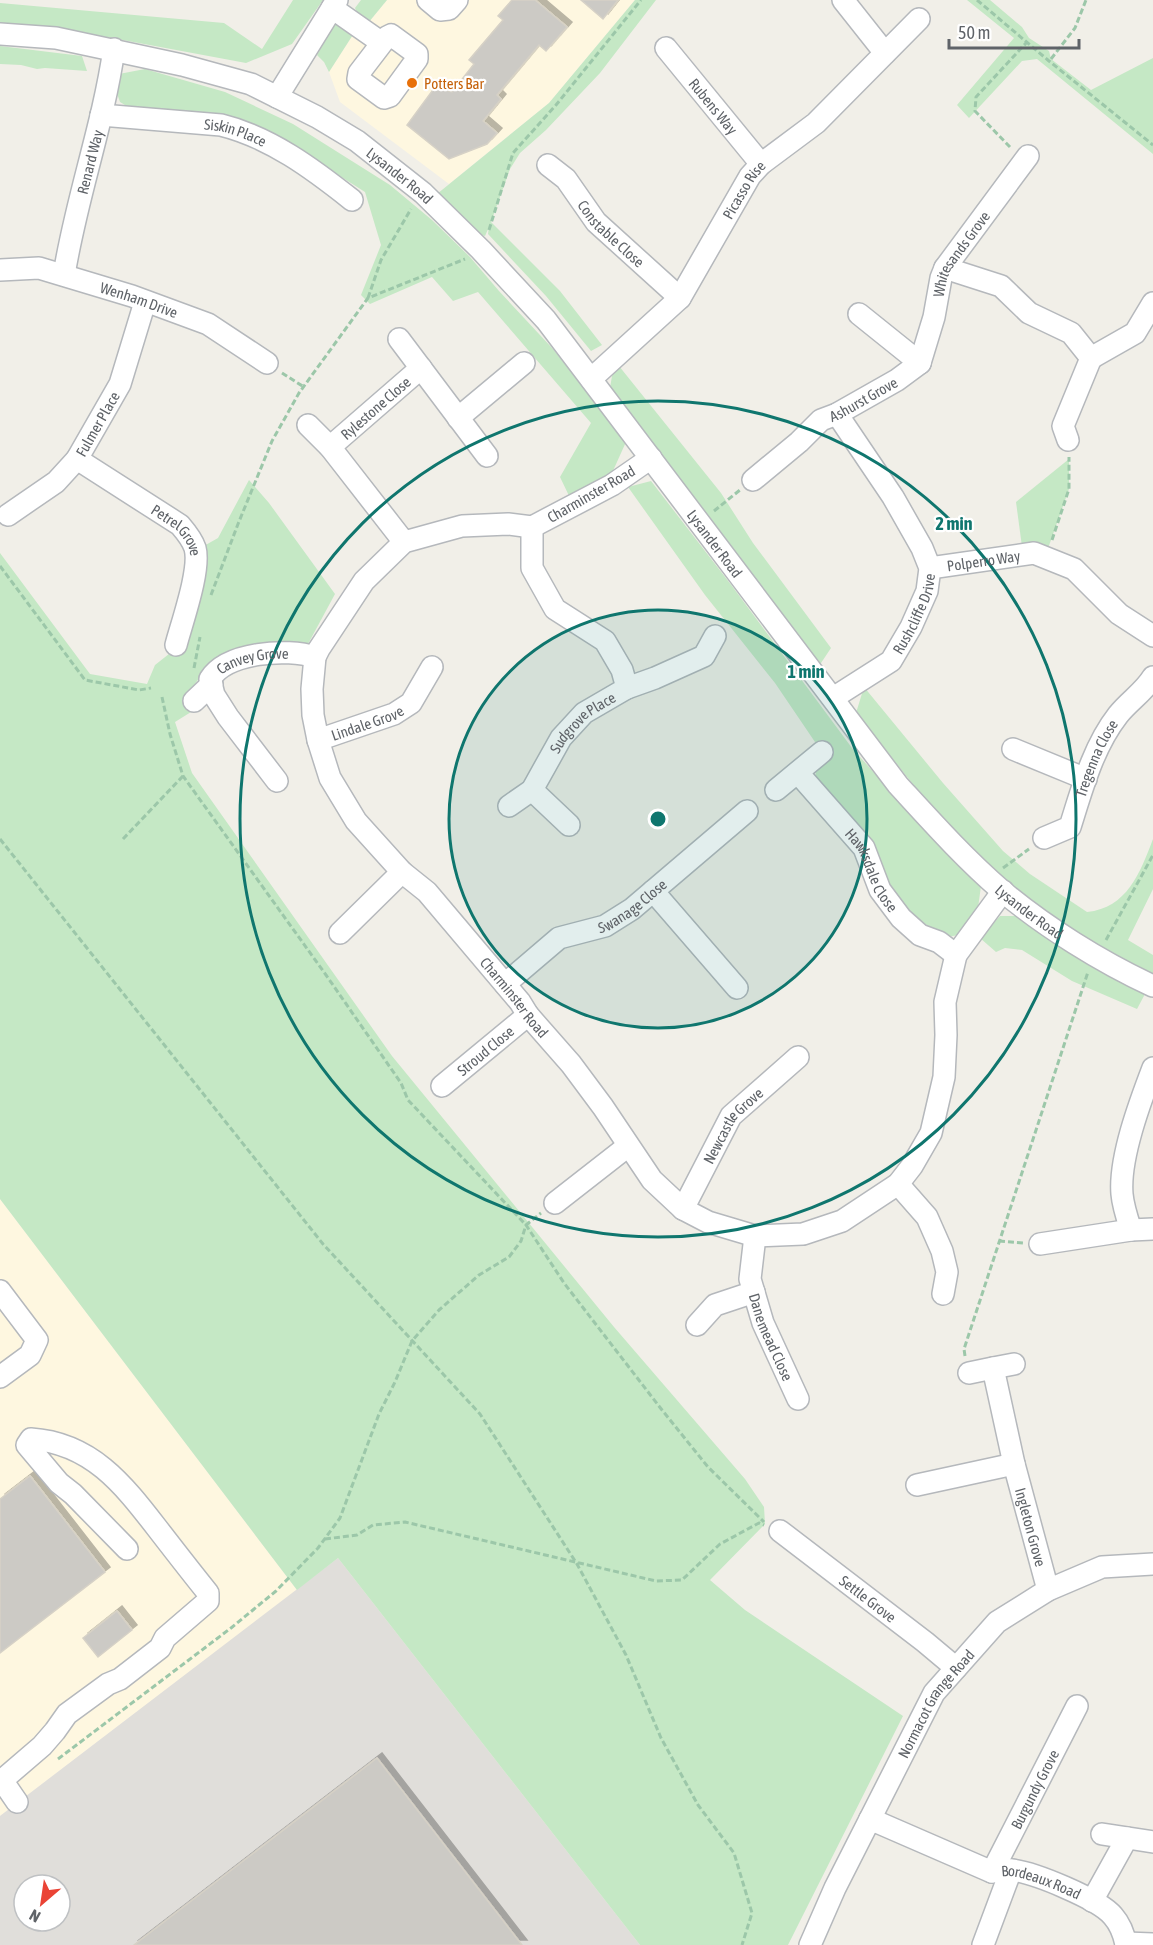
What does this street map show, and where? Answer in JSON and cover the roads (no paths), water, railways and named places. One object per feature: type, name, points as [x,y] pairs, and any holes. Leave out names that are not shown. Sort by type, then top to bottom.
[{"type":"street","points":[[428,0],[440,10],[450,9],[457,0]]},
{"type":"street","points":[[843,0],[885,53]]},
{"type":"street","points":[[278,98],[334,4],[382,42]]},
{"type":"street","name":"Picasso Rise","points":[[591,379],[680,298],[750,176],[816,123],[919,19]]},
{"type":"street","name":"Lysander Road","points":[[0,34],[56,38],[114,49],[251,84],[317,117],[357,141],[423,193],[481,250],[546,320],[898,784],[963,854],[997,886],[1096,957],[1153,986]]},
{"type":"street","name":"Rubens Way","points":[[666,48],[761,165]]},
{"type":"street","name":"Renard Way","points":[[64,275],[69,242],[101,115],[114,49]]},
{"type":"street","name":"Siskin Place","points":[[101,115],[221,125],[237,129],[295,158],[319,173],[352,200]]},
{"type":"street","name":"Whitesands Grove","points":[[920,363],[934,317],[945,268],[1026,159]]},
{"type":"street","name":"Constable Close","points":[[548,165],[566,179],[596,222],[680,298]]},
{"type":"street","name":"Wenham Drive","points":[[0,270],[39,268],[132,296],[208,324],[267,363]]},
{"type":"street","points":[[945,268],[1001,286],[1029,313],[1071,333],[1091,358]]},
{"type":"street","name":"Fulmer Place","points":[[8,515],[57,482],[77,459],[120,384],[145,302]]},
{"type":"street","points":[[1068,440],[1063,426],[1091,358],[1135,333],[1153,303]]},
{"type":"street","points":[[859,314],[920,363]]},
{"type":"street","name":"Rylestone Close","points":[[399,339],[487,456]]},
{"type":"street","points":[[459,418],[524,363]]},
{"type":"street","name":"Ashurst Grove","points":[[753,480],[799,442],[821,420],[837,414],[897,380],[920,363]]},
{"type":"street","name":"Rylestone Close","points":[[330,447],[421,368]]},
{"type":"street","name":"Rushcliffe Drive","points":[[833,698],[891,661],[911,627],[927,591],[930,568],[922,548],[893,497],[837,414]]},
{"type":"street","name":"Rylestone Close","points":[[308,425],[330,447],[404,542]]},
{"type":"street","name":"Charminster Road","points":[[651,458],[612,485],[532,527],[508,524],[462,526],[404,542],[364,581],[315,657],[312,689],[313,715],[318,740],[330,778],[357,821],[402,872],[426,892],[506,984],[528,1015],[571,1064],[652,1180],[683,1209],[708,1222],[755,1236],[803,1234],[842,1221],[898,1184],[912,1166],[931,1133],[944,1077],[945,1002],[956,955],[997,886]]},
{"type":"street","name":"Petrel Grove","points":[[77,459],[180,525],[189,535],[195,548],[196,566],[176,645]]},
{"type":"street","name":"Sudgrove Place","points":[[509,806],[532,790],[561,738],[584,713],[627,688],[622,670],[606,641],[555,609],[532,568],[532,527]]},
{"type":"street","name":"Polperro Way","points":[[930,568],[1034,553],[1074,569],[1119,614],[1153,636]]},
{"type":"street","points":[[627,688],[704,656],[715,636]]},
{"type":"street","name":"Canvey Grove","points":[[277,781],[228,717],[214,695],[210,679],[216,670],[225,664],[250,656],[300,652],[315,657]]},
{"type":"street","name":"Lindale Grove","points":[[318,740],[394,714],[411,703],[432,667]]},
{"type":"street","name":"Tregenna Close","points":[[1044,838],[1070,827],[1094,756],[1111,725],[1119,713],[1148,686],[1153,677]]},
{"type":"street","points":[[194,701],[212,684]]},
{"type":"street","points":[[1013,749],[1086,779]]},
{"type":"street","points":[[776,790],[822,752]]},
{"type":"street","name":"Hawksdale Close","points":[[798,773],[864,848],[880,890],[901,918],[920,935],[939,942],[956,955]]},
{"type":"street","points":[[532,790],[569,825]]},
{"type":"street","name":"Swanage Close","points":[[506,984],[559,938],[605,926],[632,909],[747,811]]},
{"type":"street","points":[[340,933],[402,872]]},
{"type":"street","points":[[653,891],[737,988]]},
{"type":"street","name":"Stroud Close","points":[[442,1086],[528,1015]]},
{"type":"street","name":"Newcastle Grove","points":[[683,1209],[731,1116],[798,1056]]},
{"type":"street","points":[[1131,1230],[1121,1192],[1124,1163],[1142,1097],[1153,1068]]},
{"type":"street","points":[[555,1203],[628,1146]]},
{"type":"street","points":[[898,1184],[927,1217],[942,1251],[947,1272],[943,1294]]},
{"type":"street","points":[[1040,1244],[1131,1230],[1153,1229]]},
{"type":"street","name":"Danemead Close","points":[[755,1236],[750,1279],[763,1323],[798,1399]]},
{"type":"street","points":[[0,1291],[37,1340],[30,1355],[0,1377]]},
{"type":"street","points":[[697,1325],[715,1305],[754,1292]]},
{"type":"street","points":[[969,1373],[1014,1364]]},
{"type":"street","name":"Ingleton Grove","points":[[993,1368],[1014,1464],[1048,1590]]},
{"type":"street","points":[[17,1802],[6,1786],[0,1782],[42,1746],[56,1731],[67,1713],[108,1684],[120,1679],[160,1648],[165,1638],[208,1601],[208,1593],[125,1487],[105,1468],[78,1451],[48,1440],[30,1439],[27,1445],[52,1475],[74,1494],[127,1550]]},
{"type":"street","points":[[917,1485],[1014,1464]]},
{"type":"street","name":"Settle Grove","points":[[772,1528],[925,1642],[956,1668]]},
{"type":"street","name":"Normacot Grange Road","points":[[810,1945],[835,1887],[934,1693],[996,1622],[1048,1590],[1102,1567],[1153,1564]]},
{"type":"street","name":"Burgundy Grove","points":[[983,1945],[1001,1871],[1077,1706]]},
{"type":"street","name":"Bordeaux Road","points":[[870,1819],[1001,1871],[1045,1878],[1092,1901],[1112,1914],[1124,1934],[1126,1944]]},
{"type":"street","points":[[1102,1834],[1153,1842]]},
{"type":"street","points":[[1092,1901],[1126,1838]]},
{"type":"street","points":[[1126,1944],[1153,1944]]},
{"type":"place","name":"Potters Bar","points":[[412,83]]}]
